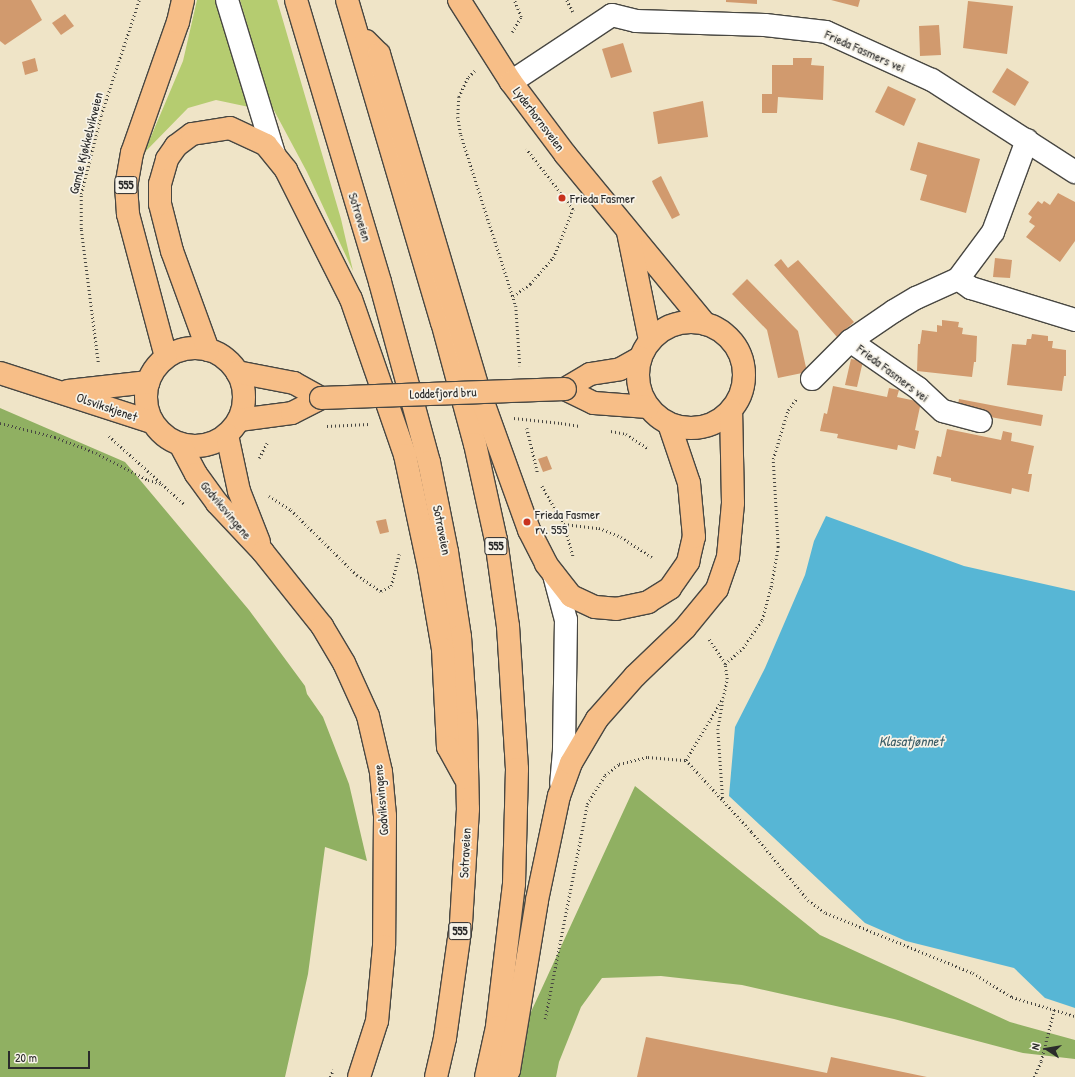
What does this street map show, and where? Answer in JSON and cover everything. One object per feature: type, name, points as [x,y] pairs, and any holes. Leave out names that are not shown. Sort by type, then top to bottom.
[{"type":"main road","name":"555","points":[[166,358],[128,214],[126,187],[132,153],[178,22],[183,0]]},
{"type":"main road","name":"Sotraveien","points":[[296,0],[380,282],[429,462],[447,552],[460,637],[467,783],[461,924],[445,1038],[436,1077]]},
{"type":"main road","name":"555","points":[[347,0],[442,322],[475,444],[496,540],[508,626],[517,769],[514,884],[497,1027],[486,1077]]},
{"type":"main road","name":"Lyderhornsveien","points":[[459,0],[511,82],[628,232],[705,324]]},
{"type":"main road","name":"555","points":[[356,31],[379,54],[479,391],[529,530],[554,575],[571,596],[595,607],[616,610],[648,602],[670,588],[688,562],[694,537],[688,483],[669,424]]},
{"type":"main road","points":[[208,350],[172,251],[160,204],[160,184],[167,159],[176,146],[192,134],[220,128],[230,128],[251,136],[266,145],[286,170],[350,299],[405,455],[429,568],[443,649],[448,747],[467,783]]},
{"type":"main road","name":"Lyderhornsveien","points":[[628,232],[645,349]]},
{"type":"main road","points":[[565,389],[590,374],[620,369],[645,349],[662,330],[675,324],[690,322],[705,324],[724,334],[732,341],[742,363],[741,392],[731,410],[718,421],[702,427],[686,428],[669,424],[648,407],[638,384],[645,349]]},
{"type":"main road","points":[[233,427],[244,404],[244,387],[237,372],[224,358],[208,350],[193,348],[166,358],[156,368],[148,382],[146,395],[152,422],[169,439],[180,444],[197,447],[213,443],[233,427],[292,413],[321,398]]},
{"type":"main road","points":[[237,372],[294,383],[321,398]]},
{"type":"main road","name":"Olsvikskjenet","points":[[0,373],[62,391],[152,422]]},
{"type":"main road","name":"Olsvikskjenet","points":[[62,391],[148,382]]},
{"type":"main road","points":[[565,389],[594,403],[648,407]]},
{"type":"main road","name":"Loddefjord bru","points":[[321,398],[565,389]]},
{"type":"main road","name":"555","points":[[505,1077],[509,1070],[537,900],[560,796],[571,763],[597,719],[635,676],[685,628],[717,589],[728,557],[733,503],[731,410]]},
{"type":"main road","name":"Godviksvingene","points":[[233,427],[239,491],[263,552]]},
{"type":"main road","name":"Godviksvingene","points":[[180,444],[196,474],[217,503],[263,552],[322,626],[344,663],[368,716],[381,772],[386,816],[384,946],[376,1021],[359,1077]]},
{"type":"street","points":[[227,0],[274,154]]},
{"type":"street","name":"Frieda Fasmers vei","points":[[511,82],[608,8],[636,21],[758,25],[826,32],[932,80],[1075,172]]},
{"type":"street","name":"Frieda Fasmers vei","points":[[812,379],[850,341],[916,298],[958,279],[993,232],[1027,140]]},
{"type":"street","points":[[958,279],[971,288],[1075,320]]},
{"type":"street","name":"Frieda Fasmers vei","points":[[850,341],[918,388],[943,410],[981,421]]},
{"type":"street","name":"555","points":[[554,575],[566,620],[564,751],[560,796]]},
{"type":"path","name":"Gamle Kjøkkelvikveien","points":[[99,367],[81,229],[81,194],[102,115],[139,0]]},
{"type":"path","points":[[512,32],[521,17],[514,0]]},
{"type":"path","points":[[479,67],[468,78],[459,97],[458,116],[461,135],[513,296],[521,372]]},
{"type":"path","points":[[513,296],[530,284],[553,258],[573,209],[526,149]]},
{"type":"path","points":[[725,664],[743,648],[762,620],[778,548],[773,459],[788,410],[812,379]]},
{"type":"path","points":[[0,423],[55,437],[96,453],[148,480],[162,484]]},
{"type":"path","points":[[561,423],[583,426]]},
{"type":"path","points":[[319,427],[327,426]]},
{"type":"path","points":[[526,428],[528,441],[541,485],[564,524],[574,559]]},
{"type":"path","points":[[604,430],[626,434],[649,448],[652,455]]},
{"type":"path","points":[[107,434],[188,508]]},
{"type":"path","points":[[258,460],[267,443],[272,441]]},
{"type":"path","points":[[265,494],[291,510],[357,575],[381,591],[391,586],[400,550]]},
{"type":"path","points":[[564,524],[599,528],[621,537],[652,558]]},
{"type":"path","points":[[707,636],[725,664],[727,679],[718,729],[723,801]]},
{"type":"path","points":[[686,760],[723,698]]},
{"type":"path","points":[[544,1027],[587,804],[605,775],[619,764],[648,757],[686,760],[808,900],[826,913],[973,973],[1012,997],[1075,1016]]},
{"type":"path","points":[[1034,1077],[1041,1062],[1054,1010]]},
{"type":"path","points":[[330,1077],[334,1068]]},
{"type":"green space","points":[[197,0],[217,0],[249,107],[216,100],[188,108],[144,153],[183,61]]},
{"type":"green space","points":[[240,0],[277,0],[341,219],[353,271],[307,172],[269,101]]},
{"type":"green space","points":[[0,408],[125,462],[249,610],[305,686],[307,694],[323,717],[349,784],[367,861],[325,847],[308,974],[285,1077],[0,1077]]},
{"type":"green space","points":[[635,786],[820,935],[1010,1022],[1075,1040],[1075,1059],[1023,1053],[894,1019],[742,985],[661,976],[602,978],[581,1007],[559,1062],[556,1077],[486,1077],[530,1014]]},
{"type":"water","name":"Klasatjønnet","points":[[826,516],[964,566],[1075,591],[1075,1008],[1045,998],[1014,968],[906,941],[865,923],[729,796],[735,727],[765,668],[805,575],[814,541]]},
{"type":"building","points":[[0,0],[31,0],[42,20],[5,45],[0,41]]},
{"type":"building","points":[[726,0],[757,0],[757,4],[726,2]]},
{"type":"building","points":[[831,0],[860,0],[858,7]]},
{"type":"building","points":[[968,1],[1013,6],[1007,54],[963,48]]},
{"type":"building","points":[[65,14],[74,26],[61,35],[52,23]]},
{"type":"building","points":[[939,25],[941,55],[920,56],[919,26]]},
{"type":"building","points":[[623,43],[632,72],[611,78],[602,49]]},
{"type":"building","points":[[35,58],[38,71],[25,75],[22,62]]},
{"type":"building","points":[[793,58],[812,58],[811,65],[824,66],[823,100],[778,97],[777,113],[762,113],[762,94],[772,94],[772,65],[793,65]]},
{"type":"building","points":[[1007,68],[1029,82],[1015,106],[992,92]]},
{"type":"building","points":[[888,86],[916,99],[904,126],[875,112]]},
{"type":"building","points":[[703,101],[708,137],[658,144],[653,112]]},
{"type":"building","points":[[918,142],[980,159],[966,213],[920,200],[927,175],[910,170]]},
{"type":"building","points":[[661,176],[680,215],[672,219],[652,181]]},
{"type":"building","points":[[1058,193],[1075,202],[1075,241],[1060,262],[1026,237],[1035,226],[1029,222],[1032,217],[1028,214],[1038,201],[1042,204],[1044,201],[1050,205]]},
{"type":"building","points":[[995,258],[1012,260],[1010,278],[993,277]]},
{"type":"building","points":[[781,259],[788,268],[798,260],[854,322],[837,337],[774,265]]},
{"type":"building","points":[[747,279],[798,331],[807,372],[778,378],[767,330],[732,294]]},
{"type":"building","points":[[942,320],[959,322],[958,327],[963,328],[962,334],[977,336],[976,362],[974,362],[972,377],[917,371],[918,344],[920,344],[922,330],[937,332],[937,325],[942,326]]},
{"type":"building","points":[[1032,334],[1048,336],[1048,341],[1053,341],[1052,348],[1066,350],[1066,376],[1064,376],[1062,391],[1007,385],[1012,344],[1026,345],[1027,339],[1031,339]]},
{"type":"building","points":[[851,359],[863,361],[857,387],[845,385]]},
{"type":"building","points":[[833,386],[887,397],[889,388],[899,390],[897,397],[921,402],[915,430],[919,431],[915,449],[898,445],[897,450],[837,438],[838,434],[820,431],[824,413],[827,414]]},
{"type":"building","points":[[959,399],[1043,415],[1041,426],[957,411]]},
{"type":"building","points":[[947,429],[1001,440],[1003,431],[1012,433],[1011,441],[1034,446],[1028,474],[1032,474],[1029,492],[1012,488],[1011,494],[951,481],[951,478],[933,474],[937,456],[941,457]]},
{"type":"building","points":[[547,456],[552,469],[543,472],[538,459]]},
{"type":"building","points":[[386,519],[389,532],[380,534],[376,521]]},
{"type":"building","points":[[646,1037],[827,1073],[831,1057],[927,1077],[637,1077]]},
{"type":"place","name":"Frieda Fasmer","points":[[562,198]]},
{"type":"place","name":"Frieda Fasmer rv. 555","points":[[527,522]]}]
